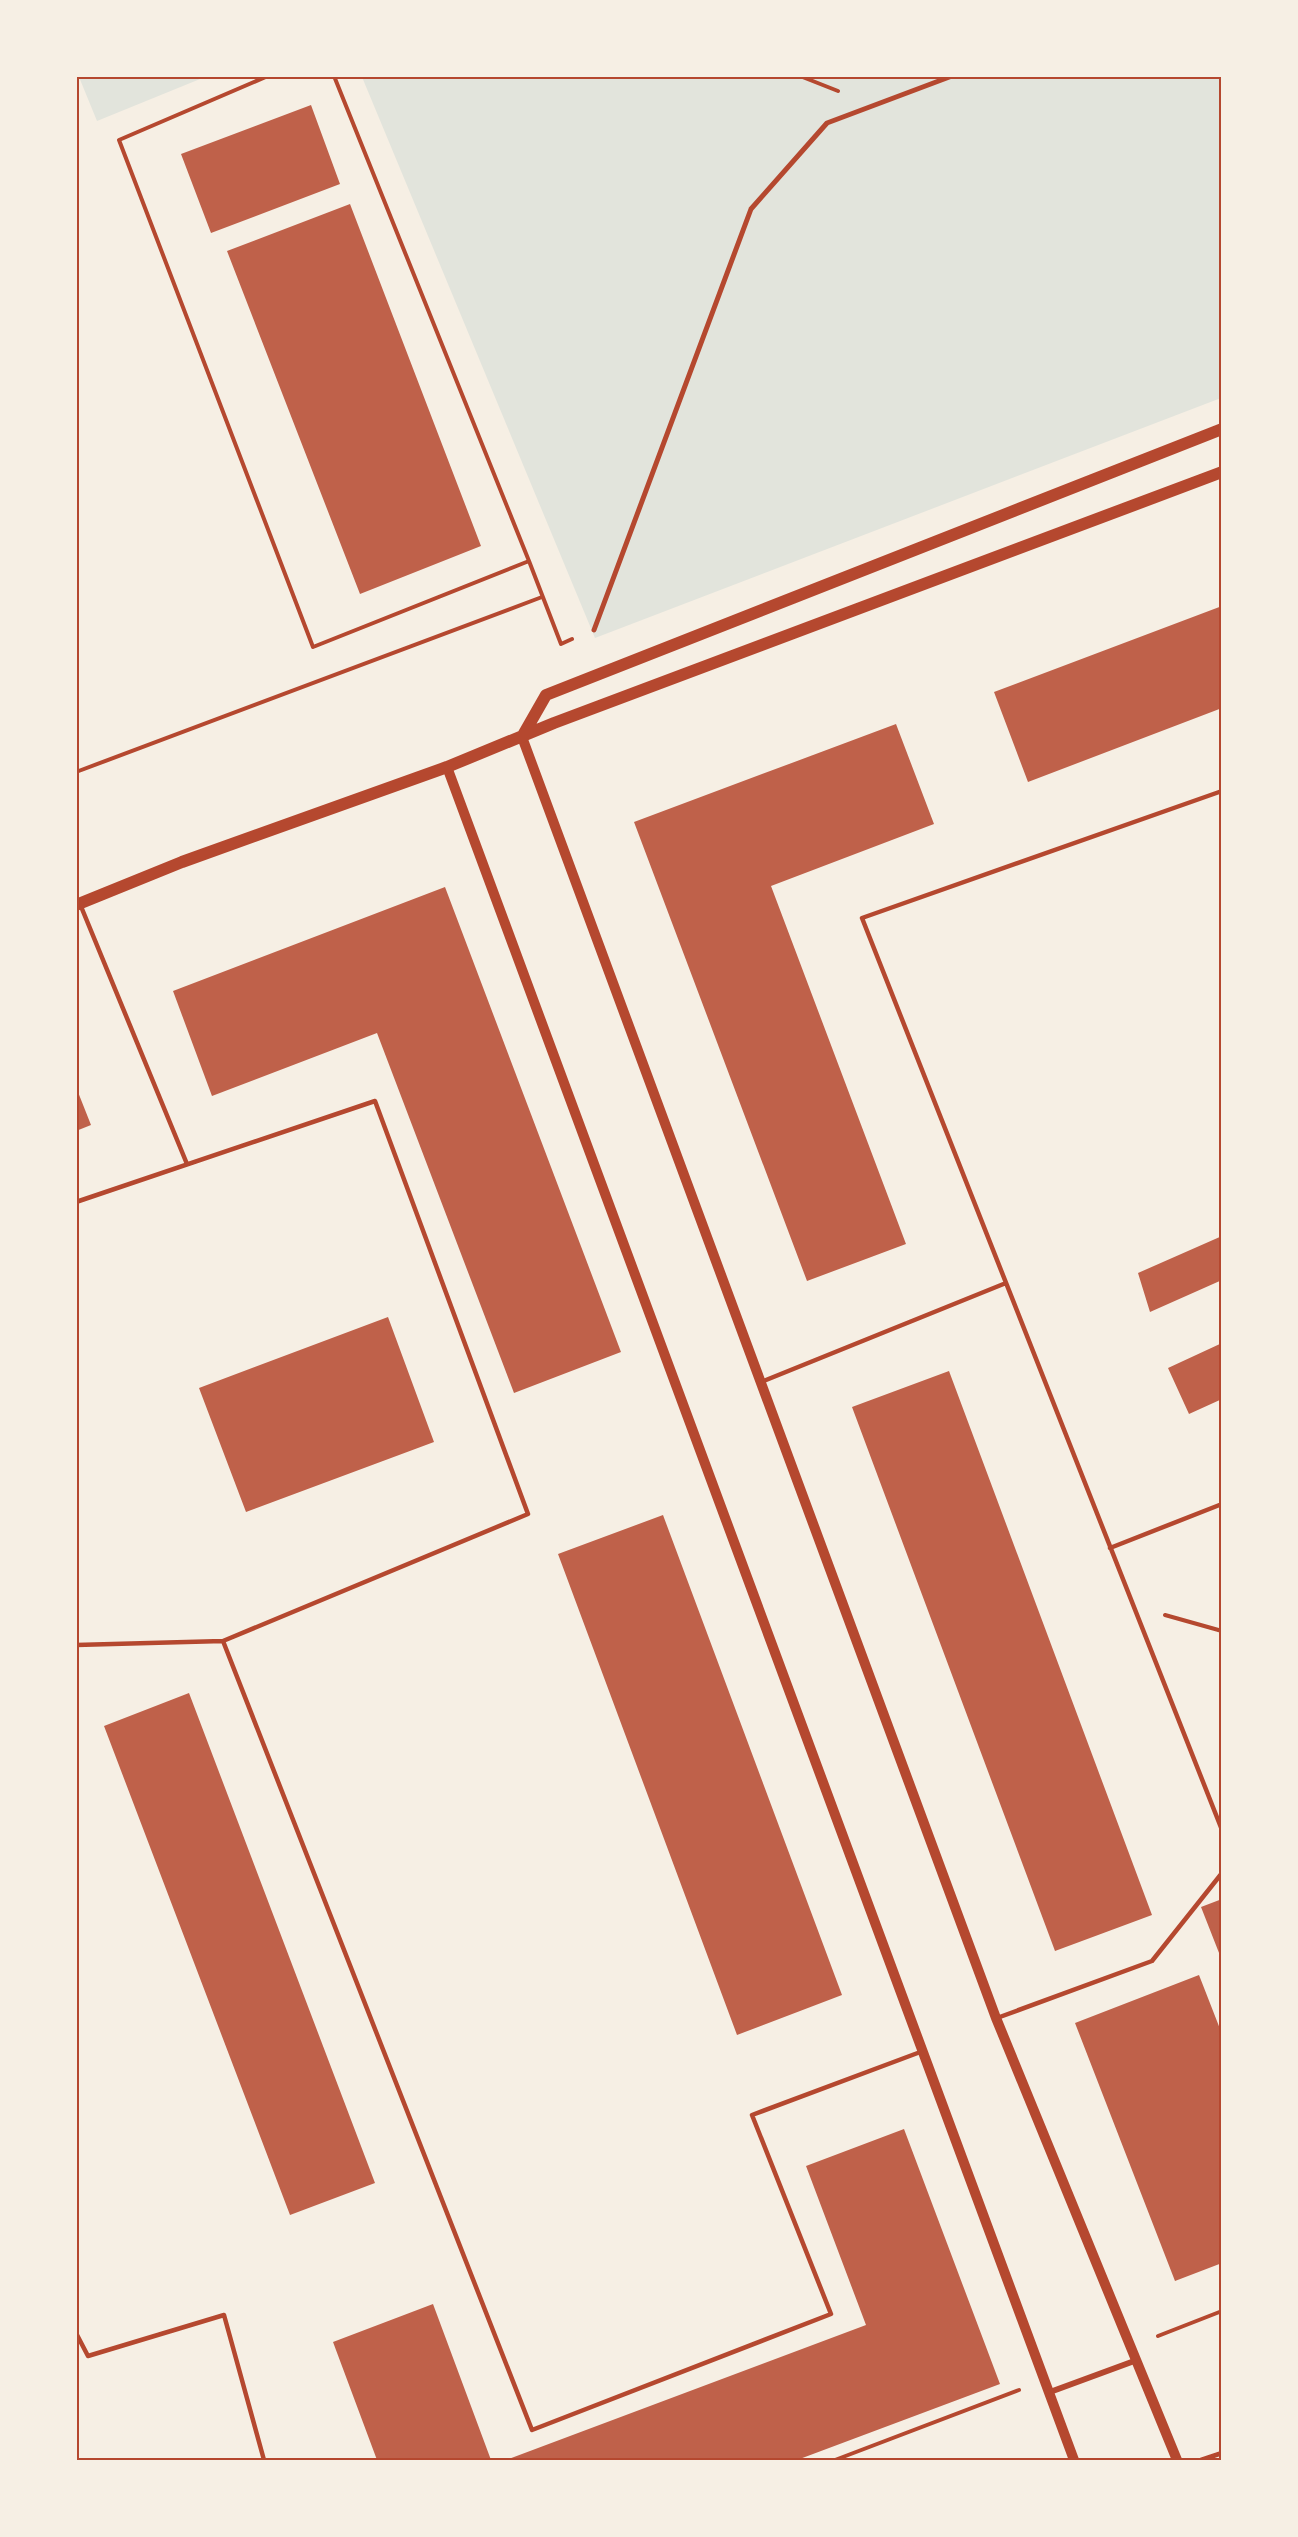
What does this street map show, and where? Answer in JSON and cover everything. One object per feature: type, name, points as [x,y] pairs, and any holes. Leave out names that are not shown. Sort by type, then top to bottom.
[{"type":"main road","points":[[522,737],[546,695],[1221,429]]},
{"type":"main road","points":[[78,904],[182,862],[447,766],[554,723],[1221,472]]},
{"type":"street","points":[[594,630],[752,209],[827,123],[952,76]]},
{"type":"street","points":[[522,737],[996,2018],[1177,2460]]},
{"type":"street","points":[[447,766],[1074,2460]]},
{"type":"street","points":[[1050,2392],[1137,2360]]},
{"type":"street","points":[[1201,2460],[1221,2453]]},
{"type":"lane","points":[[1221,791],[862,918],[1221,1830]]},
{"type":"lane","points":[[78,904],[187,1164]]},
{"type":"lane","points":[[76,1202],[375,1101],[528,1514],[223,1641],[76,1645]]},
{"type":"lane","points":[[761,1382],[1006,1283]]},
{"type":"lane","points":[[1110,1548],[1221,1504]]},
{"type":"lane","points":[[223,1641],[532,2430],[831,2314],[752,2115],[923,2051]]},
{"type":"lane","points":[[996,2018],[1152,1961],[1221,1874]]},
{"type":"lane","points":[[76,2332],[88,2356],[224,2314],[264,2460]]},
{"type":"path","points":[[268,76],[119,140],[313,647],[529,561]]},
{"type":"path","points":[[334,76],[561,644]]},
{"type":"path","points":[[76,772],[542,597]]},
{"type":"path","points":[[1133,1605],[1221,1631]]},
{"type":"path","points":[[835,2460],[1026,2388]]},
{"type":"shaded area","points":[[79,77],[205,77],[97,121]]},
{"type":"shaded area","points":[[362,77],[1221,77],[1221,398],[595,638]]},
{"type":"building","points":[[311,105],[340,184],[211,233],[181,154]]},
{"type":"building","points":[[350,204],[481,546],[360,594],[227,251]]},
{"type":"building","points":[[1222,606],[1222,708],[1028,782],[994,692]]},
{"type":"building","points":[[896,724],[934,824],[771,886],[906,1244],[807,1281],[634,822]]},
{"type":"building","points":[[445,887],[621,1352],[514,1393],[377,1033],[212,1096],[173,991]]},
{"type":"building","points":[[76,1087],[91,1125],[76,1131]]},
{"type":"building","points":[[1222,1236],[1222,1280],[1150,1312],[1138,1273]]},
{"type":"building","points":[[388,1317],[434,1442],[246,1512],[199,1388]]},
{"type":"building","points":[[1222,1343],[1222,1399],[1189,1414],[1168,1368]]},
{"type":"building","points":[[949,1371],[1152,1915],[1055,1951],[852,1407]]},
{"type":"building","points":[[663,1515],[842,1995],[737,2035],[558,1554]]},
{"type":"building","points":[[189,1693],[375,2183],[290,2215],[104,1726]]},
{"type":"building","points":[[1222,1899],[1222,1958],[1221,1958],[1201,1907]]},
{"type":"building","points":[[1199,1975],[1222,2034],[1222,2263],[1175,2281],[1075,2023]]},
{"type":"building","points":[[904,2129],[1000,2384],[797,2460],[506,2460],[866,2325],[806,2166]]},
{"type":"building","points":[[433,2304],[491,2460],[377,2460],[333,2342]]}]
